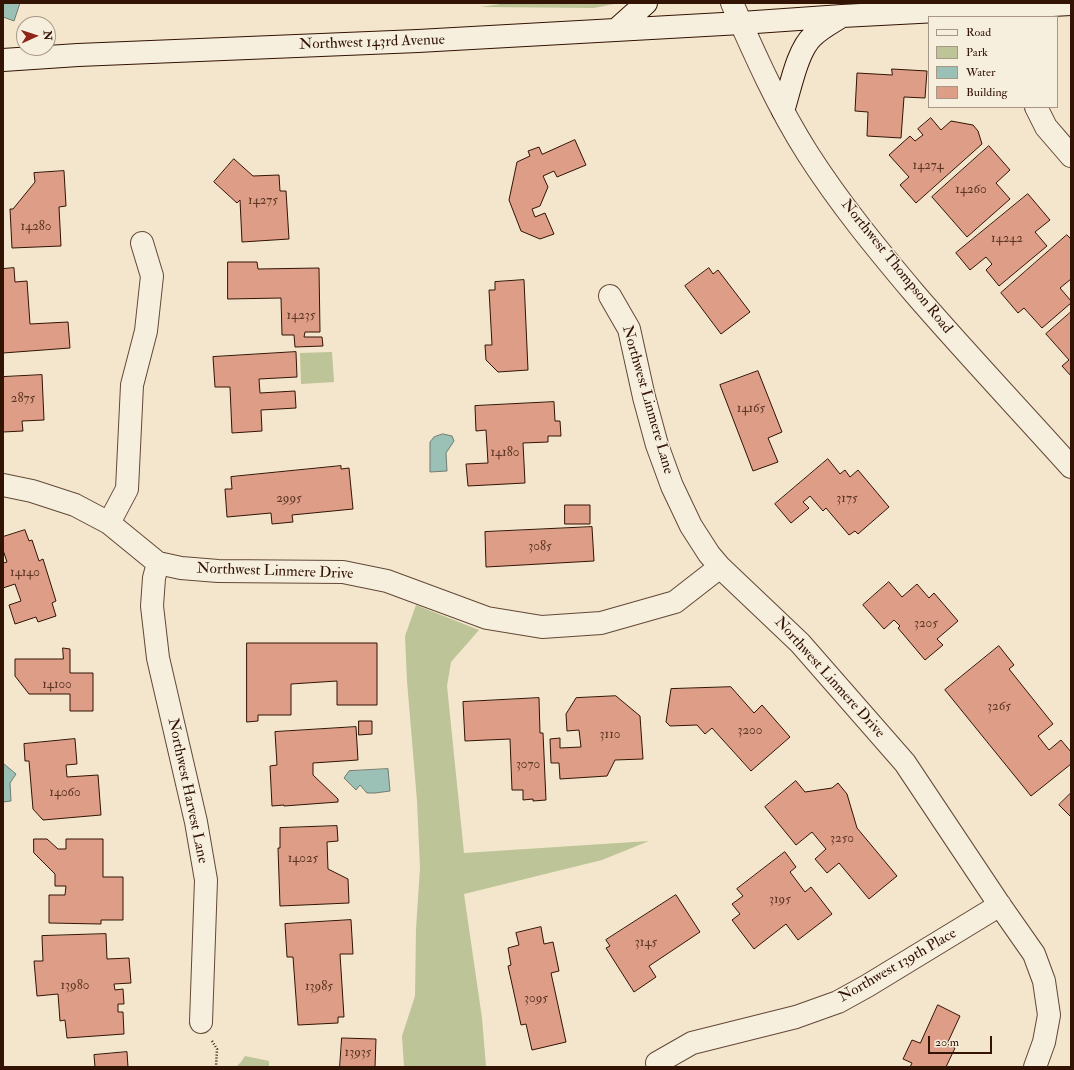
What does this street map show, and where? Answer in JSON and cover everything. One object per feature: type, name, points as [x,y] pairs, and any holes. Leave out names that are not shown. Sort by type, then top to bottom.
[{"type":"street","points":[[616,30],[646,3]]},
{"type":"street","name":"Northwest Thompson Road","points":[[732,3],[755,55],[783,111],[809,155],[871,242],[944,327],[1071,467]]},
{"type":"street","name":"Northwest 143rd Avenue","points":[[3,60],[78,55],[418,41],[842,16],[1038,11],[1071,4]]},
{"type":"street","points":[[783,111],[805,46],[814,35],[842,16]]},
{"type":"street","points":[[1036,108],[1046,127],[1071,156]]},
{"type":"street","points":[[109,523],[127,489],[132,385],[146,330],[152,276],[142,243]]},
{"type":"street","name":"Northwest Linmere Lane","points":[[610,296],[629,329],[644,397],[657,445],[672,486],[691,526],[709,554],[720,567]]},
{"type":"street","name":"Northwest Linmere Drive","points":[[3,485],[32,491],[75,505],[109,523],[158,563],[181,568],[218,570],[343,572],[387,581],[487,618],[542,627],[601,623],[675,602],[720,567],[800,643],[905,763],[1034,954],[1044,981],[1049,1015],[1044,1042],[1035,1067]]},
{"type":"street","name":"Northwest Harvest Lane","points":[[158,563],[154,578],[152,606],[158,658],[196,822],[206,880],[201,1022]]},
{"type":"street","name":"Northwest 139th Place","points":[[657,1063],[692,1043],[796,1017],[838,1002],[1000,905]]},
{"type":"path","points":[[201,1022],[216,1049],[216,1067]]},
{"type":"green space","points":[[507,3],[619,3],[594,8],[480,7]]},
{"type":"green space","points":[[332,352],[334,382],[301,384],[300,353]]},
{"type":"green space","points":[[416,605],[479,630],[451,662],[447,686],[464,853],[649,841],[602,860],[464,894],[482,1018],[486,1067],[404,1067],[402,1036],[415,996],[416,929],[420,868],[417,801],[407,681],[405,636]]},
{"type":"green space","points":[[245,1056],[269,1061],[269,1067],[236,1067]]},
{"type":"water","points":[[3,3],[20,3],[14,21],[3,17]]},
{"type":"water","points":[[443,434],[452,436],[454,441],[446,453],[447,471],[430,472],[430,442],[434,437]]},
{"type":"water","points":[[4,764],[16,774],[10,783],[11,801],[3,802]]},
{"type":"water","points":[[388,769],[390,791],[367,793],[360,785],[356,790],[344,778],[349,771]]},
{"type":"building","points":[[892,69],[927,71],[925,98],[904,97],[901,138],[867,136],[868,112],[855,111],[857,73],[892,75]]},
{"type":"building","points":[[931,118],[941,130],[951,121],[973,125],[978,131],[982,144],[916,203],[900,185],[909,177],[889,155],[910,136],[915,141],[923,135],[918,129]]},
{"type":"building","points":[[575,140],[586,165],[557,177],[554,171],[543,176],[548,187],[540,206],[532,209],[535,217],[545,213],[554,234],[540,239],[521,231],[509,200],[517,162],[530,156],[528,151],[539,147],[542,154]]},
{"type":"building","points":[[989,146],[1010,170],[996,183],[1010,199],[967,237],[932,197]]},
{"type":"building","points":[[234,159],[253,176],[279,175],[280,191],[286,191],[289,239],[242,242],[240,200],[237,203],[214,182]]},
{"type":"building","points":[[64,171],[66,206],[59,207],[61,246],[12,248],[10,209],[13,209],[35,182],[34,173]]},
{"type":"building","points":[[1028,194],[1050,220],[1035,232],[1047,246],[999,286],[986,270],[992,264],[986,257],[970,270],[956,253]]},
{"type":"building","points":[[1067,235],[1071,239],[1071,279],[1060,288],[1071,303],[1042,328],[1024,308],[1018,313],[1001,293]]},
{"type":"building","points":[[228,262],[257,262],[258,269],[319,268],[320,332],[305,332],[304,337],[322,337],[323,346],[295,347],[294,335],[282,335],[281,298],[228,299]]},
{"type":"building","points":[[14,268],[15,282],[27,281],[30,324],[68,322],[70,348],[3,353],[3,269]]},
{"type":"building","points":[[709,268],[713,274],[718,270],[750,312],[721,334],[685,286]]},
{"type":"building","points":[[524,280],[528,370],[498,372],[486,360],[485,345],[492,345],[489,290],[495,290],[495,282]]},
{"type":"building","points":[[1070,313],[1071,376],[1062,366],[1069,360],[1046,334]]},
{"type":"building","points":[[296,352],[297,377],[259,379],[260,393],[295,391],[296,408],[261,410],[262,431],[232,433],[230,387],[215,387],[213,357]]},
{"type":"building","points":[[758,371],[782,432],[768,438],[778,462],[753,471],[720,385]]},
{"type":"building","points":[[42,375],[44,420],[22,421],[23,431],[3,432],[3,377]]},
{"type":"building","points":[[554,402],[555,421],[560,421],[561,436],[548,436],[548,442],[523,443],[525,483],[468,486],[466,464],[488,463],[486,430],[476,431],[475,406]]},
{"type":"building","points":[[828,459],[840,474],[845,470],[850,477],[858,470],[889,507],[858,534],[855,531],[849,535],[826,508],[823,511],[810,496],[803,502],[809,508],[791,523],[775,504]]},
{"type":"building","points":[[341,466],[341,469],[349,468],[353,509],[292,515],[293,522],[272,524],[271,513],[227,517],[225,489],[232,489],[231,477]]},
{"type":"building","points":[[565,505],[590,505],[590,524],[565,524]]},
{"type":"building","points":[[592,527],[594,561],[486,567],[485,532]]},
{"type":"building","points":[[25,530],[29,541],[32,540],[39,561],[43,559],[56,601],[52,603],[56,616],[38,622],[36,617],[15,624],[9,605],[21,601],[15,584],[3,588],[3,563],[7,562],[3,550],[3,537]]},
{"type":"building","points":[[889,582],[902,597],[917,584],[929,598],[934,593],[958,621],[937,639],[943,645],[925,660],[898,628],[900,626],[894,620],[884,629],[863,605]]},
{"type":"building","points":[[247,643],[377,643],[377,705],[337,705],[337,681],[291,684],[291,715],[258,715],[258,721],[247,722]]},
{"type":"building","points":[[999,646],[1014,665],[1009,669],[1053,724],[1038,736],[1049,750],[1061,740],[1071,752],[1071,764],[1031,796],[945,690]]},
{"type":"building","points":[[63,648],[70,649],[70,673],[93,673],[93,711],[70,711],[70,694],[29,694],[15,676],[15,659],[63,659]]},
{"type":"building","points":[[731,687],[754,713],[762,705],[790,737],[751,771],[712,728],[705,734],[697,725],[670,726],[666,722],[671,689]]},
{"type":"building","points":[[616,696],[640,716],[643,759],[615,760],[607,776],[560,779],[559,763],[551,763],[550,739],[560,738],[560,748],[581,747],[579,730],[567,731],[566,714],[576,698]]},
{"type":"building","points":[[539,698],[540,733],[543,733],[546,800],[523,800],[523,790],[512,790],[510,739],[465,741],[463,702]]},
{"type":"building","points":[[359,721],[372,721],[372,734],[359,735]]},
{"type":"building","points":[[356,727],[358,760],[313,763],[313,775],[338,799],[338,802],[272,806],[270,766],[277,765],[275,732]]},
{"type":"building","points":[[75,739],[77,764],[66,765],[67,777],[98,775],[101,815],[43,820],[33,809],[29,761],[25,761],[24,744]]},
{"type":"building","points":[[796,781],[805,792],[832,788],[838,783],[847,794],[857,828],[897,876],[869,899],[839,863],[827,873],[815,859],[826,849],[812,832],[796,845],[765,807]]},
{"type":"building","points":[[1071,793],[1071,817],[1059,805]]},
{"type":"building","points":[[337,826],[338,841],[327,842],[328,869],[348,879],[349,903],[280,906],[278,848],[280,848],[280,828]]},
{"type":"building","points":[[34,839],[47,839],[58,849],[66,849],[66,839],[103,839],[103,877],[123,877],[123,920],[101,920],[101,924],[49,923],[49,895],[65,895],[66,886],[55,886],[55,874],[34,853]]},
{"type":"building","points":[[785,852],[796,867],[790,872],[805,892],[811,887],[832,914],[798,940],[786,924],[754,949],[732,920],[740,914],[732,904],[743,896],[737,889]]},
{"type":"building","points":[[676,895],[700,932],[649,966],[656,977],[634,992],[606,948],[610,946],[606,940]]},
{"type":"building","points":[[351,920],[353,954],[340,954],[344,1017],[338,1017],[338,1023],[298,1025],[293,957],[287,957],[285,924]]},
{"type":"building","points":[[541,927],[544,944],[553,942],[559,971],[551,973],[566,1042],[532,1050],[526,1024],[521,1025],[508,966],[511,965],[508,948],[519,945],[516,933]]},
{"type":"building","points":[[106,934],[107,959],[129,958],[131,983],[114,984],[115,990],[123,989],[124,1004],[118,1004],[118,1012],[123,1012],[124,1034],[67,1038],[65,1020],[60,1021],[58,994],[37,996],[34,961],[43,961],[42,936]]},
{"type":"building","points":[[938,1005],[960,1016],[947,1044],[955,1048],[946,1067],[910,1067],[912,1063],[903,1059],[912,1040],[920,1043]]},
{"type":"building","points":[[342,1038],[376,1039],[375,1067],[340,1067]]},
{"type":"building","points":[[127,1052],[128,1067],[95,1067],[94,1055]]}]
